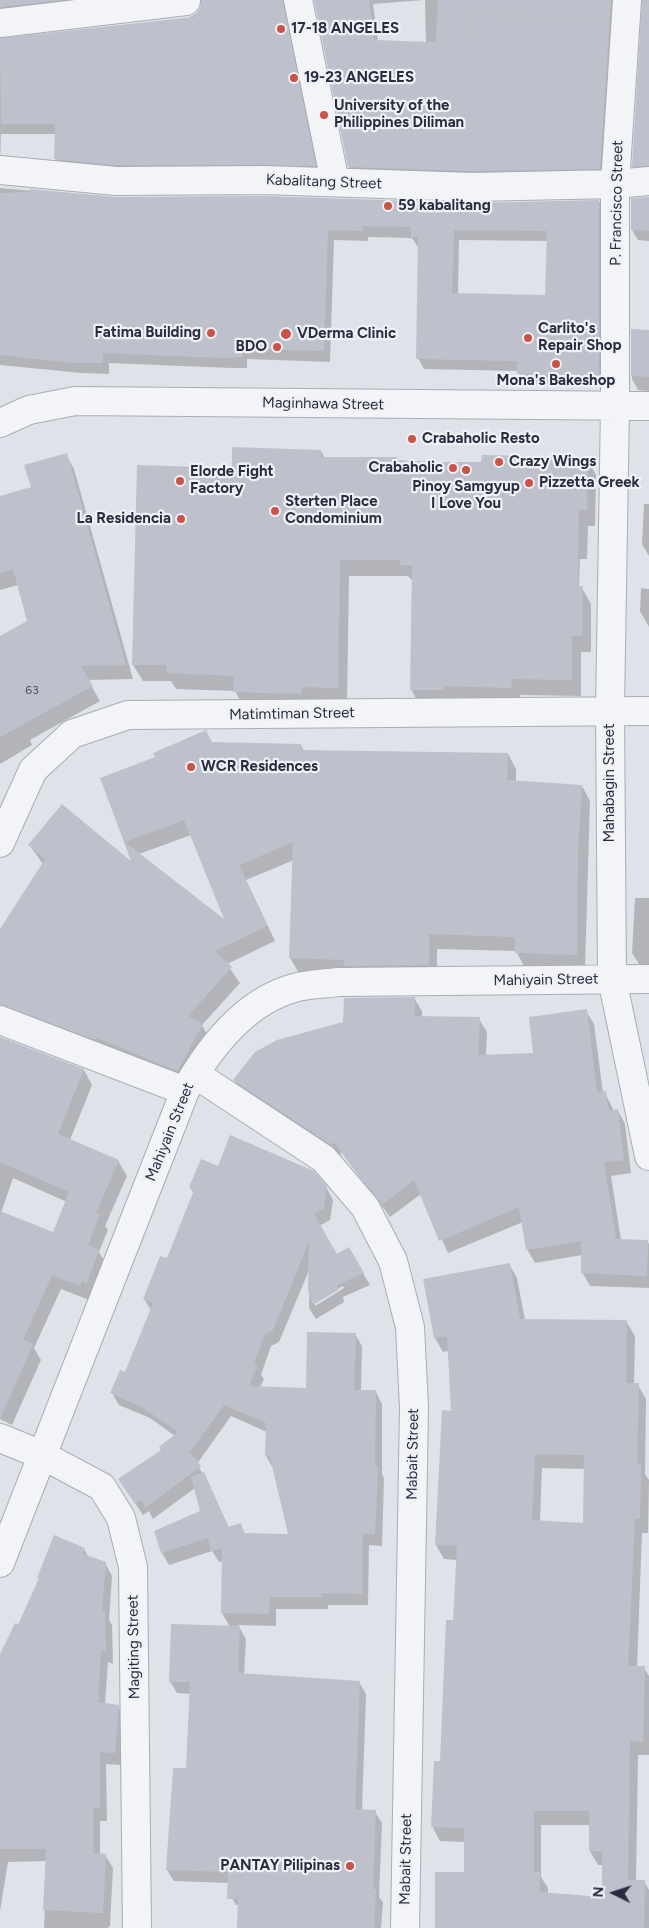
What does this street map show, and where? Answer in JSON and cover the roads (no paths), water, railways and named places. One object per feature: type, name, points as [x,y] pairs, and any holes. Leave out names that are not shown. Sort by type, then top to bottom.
[{"type":"street","points":[[298,0],[335,182]]},
{"type":"street","points":[[0,23],[186,1]]},
{"type":"street","name":"P. Francisco Street","points":[[615,406],[615,184],[626,12]]},
{"type":"street","name":"Kabalitang Street","points":[[0,170],[116,180],[335,182],[472,187],[615,184],[649,181]]},
{"type":"street","points":[[0,400],[29,410]]},
{"type":"street","name":"Maginhawa Street","points":[[0,423],[29,410],[75,401],[649,406]]},
{"type":"street","name":"Mahabagin Street","points":[[615,406],[610,710],[612,979],[649,1156]]},
{"type":"street","name":"Matimtiman Street","points":[[0,843],[32,770],[72,734],[128,715],[649,710]]},
{"type":"street","name":"Mahiyain Street","points":[[0,1564],[190,1082],[224,1034],[251,1008],[293,988],[339,982],[649,980]]},
{"type":"street","name":"Mabait Street","points":[[0,1020],[190,1082],[324,1159],[365,1207],[393,1261],[410,1327],[414,1407],[405,1928]]},
{"type":"street","name":"Magiting Street","points":[[0,1438],[42,1455],[102,1487],[121,1518],[133,1567],[137,1928]]},
{"type":"place","name":"17-18 ANGELES","points":[[281,29]]},
{"type":"place","name":"19-23 ANGELES","points":[[294,78]]},
{"type":"place","name":"University of the Philippines Diliman","points":[[324,115]]},
{"type":"place","name":"59 kabalitang","points":[[388,206]]},
{"type":"place","name":"Fatima Building","points":[[211,333]]},
{"type":"place","name":"VDerma Clinic","points":[[286,334]]},
{"type":"place","name":"Carlito's Repair Shop","points":[[528,338]]},
{"type":"place","name":"BDO","points":[[277,347]]},
{"type":"place","name":"Mona's Bakeshop","points":[[556,364]]},
{"type":"place","name":"Crabaholic Resto","points":[[412,439]]},
{"type":"place","name":"Crazy Wings","points":[[499,462]]},
{"type":"place","name":"Crabaholic","points":[[453,468]]},
{"type":"place","name":"Pinoy Samgyup I Love You","points":[[466,470]]},
{"type":"place","name":"Elorde Fight Factory","points":[[180,481]]},
{"type":"place","name":"Pizzetta Greek","points":[[529,483]]},
{"type":"place","name":"Sterten Place Condominium","points":[[275,511]]},
{"type":"place","name":"La Residencia","points":[[181,519]]},
{"type":"place","name":"WCR Residences","points":[[191,767]]},
{"type":"place","name":"PANTAY Pilipinas","points":[[350,1866]]}]
